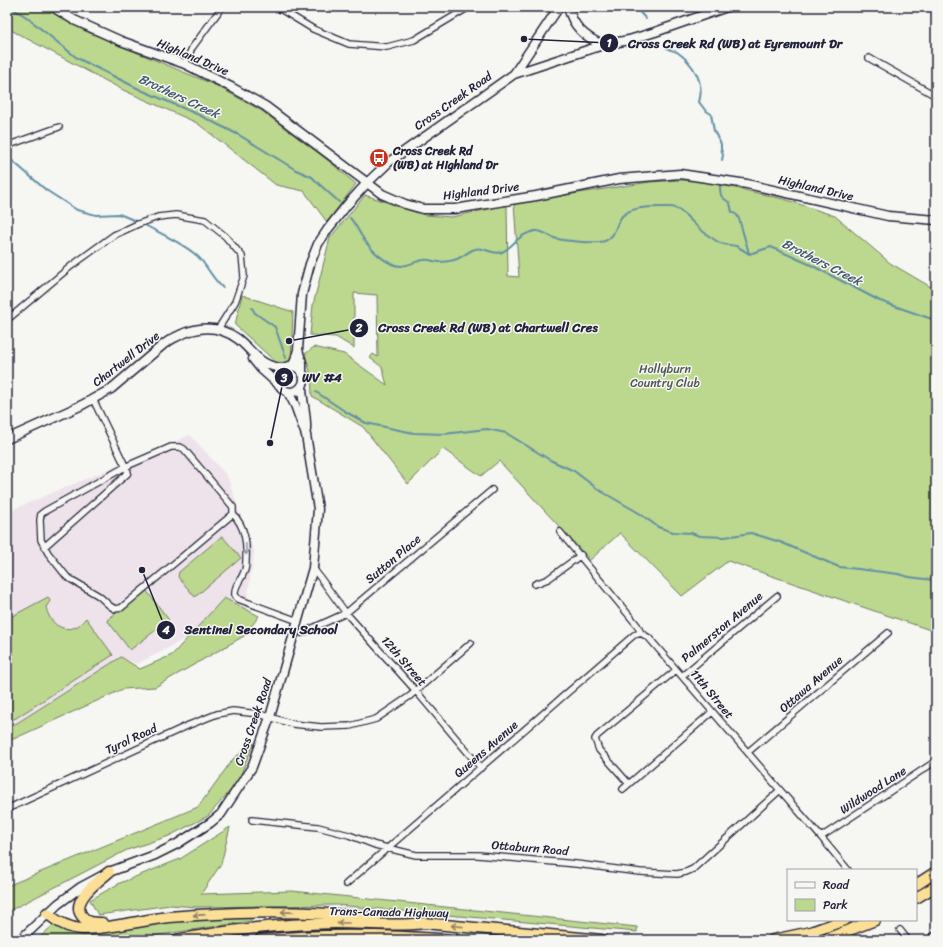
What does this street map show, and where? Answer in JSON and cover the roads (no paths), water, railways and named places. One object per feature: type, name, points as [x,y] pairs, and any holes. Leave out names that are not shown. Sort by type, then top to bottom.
[{"type":"highway","points":[[109,872],[85,894],[79,904],[80,913],[87,921],[92,922],[138,921]]},
{"type":"highway","points":[[917,884],[936,872]]},
{"type":"highway","points":[[917,897],[936,886]]},
{"type":"highway","points":[[47,913],[60,923],[74,928],[100,927],[138,921],[212,914],[289,912],[344,915],[424,923]]},
{"type":"highway","points":[[773,940],[811,932],[842,921]]},
{"type":"highway","points":[[824,940],[872,921]]},
{"type":"highway","name":"Trans-Canada Highway","points":[[176,940],[236,930],[291,925],[351,923],[409,925],[424,923],[602,940]]},
{"type":"highway","name":"Trans-Canada Highway","points":[[260,940],[344,935],[398,936],[454,940]]},
{"type":"highway","points":[[436,940],[454,940]]},
{"type":"street","name":"Highland Drive","points":[[53,7],[74,20],[121,41],[185,64],[231,87],[264,106],[382,194],[423,209],[455,209],[536,196],[619,179],[680,174],[747,184],[888,216],[936,220]]},
{"type":"street","points":[[185,64],[192,48],[222,7]]},
{"type":"street","points":[[277,7],[313,29],[349,44],[387,47],[414,40],[469,7]]},
{"type":"street","name":"Cross Creek Road","points":[[514,74],[559,7]]},
{"type":"street","points":[[568,7],[578,29],[589,38],[603,45]]},
{"type":"street","name":"Cross Creek Road","points":[[287,367],[294,363],[298,350],[302,294],[310,264],[318,244],[328,229],[367,183],[389,162],[514,74],[603,45],[628,40],[655,32],[727,7]]},
{"type":"street","points":[[868,58],[936,96]]},
{"type":"street","points":[[7,149],[12,144],[59,127]]},
{"type":"street","points":[[7,320],[70,267],[114,235],[158,217],[176,215],[205,220],[225,236],[242,256],[244,276],[235,302],[218,329],[238,339],[262,362],[272,367],[296,367],[302,373],[304,382],[302,386],[296,392],[288,392],[280,388],[278,384],[261,369],[247,348]]},
{"type":"street","name":"Chartwell Drive","points":[[7,439],[93,399],[111,389],[173,337],[203,328],[218,329]]},
{"type":"street","name":"Cross Creek Road","points":[[298,350],[302,363],[302,373]]},
{"type":"street","points":[[278,384],[278,376],[287,367]]},
{"type":"street","name":"Cross Creek Road","points":[[20,940],[47,913],[69,895],[93,880],[177,844],[196,833],[221,814],[252,767],[270,717],[313,568],[318,509],[306,435],[306,414],[302,386]]},
{"type":"street","name":"Cross Creek Road","points":[[288,392],[296,405],[306,435]]},
{"type":"street","points":[[44,547],[128,472],[127,466],[93,399]]},
{"type":"street","points":[[233,514],[121,608],[116,609],[110,606],[99,596],[67,577],[44,547],[41,540],[40,520],[41,514],[45,510],[127,466],[171,447],[180,447],[233,506],[233,514],[243,528],[246,538],[245,572],[235,587],[235,595],[238,599],[298,621]]},
{"type":"street","name":"Sutton Place","points":[[302,634],[346,613],[492,490]]},
{"type":"street","name":"11th Street","points":[[560,532],[638,625],[641,633],[649,638],[821,836],[847,869]]},
{"type":"street","points":[[535,584],[548,579],[581,556]]},
{"type":"street","name":"12th Street","points":[[313,568],[346,613],[416,691],[481,768]]},
{"type":"street","name":"Palmerston Avenue","points":[[682,676],[777,596]]},
{"type":"street","name":"Queens Avenue","points":[[346,884],[389,849],[634,635],[641,633]]},
{"type":"street","name":"Ottawa Avenue","points":[[748,752],[888,633]]},
{"type":"street","name":"Tyrol Road","points":[[7,809],[188,725],[217,714],[233,711],[270,717],[293,724],[321,727],[350,726],[376,719],[416,691],[471,643]]},
{"type":"street","points":[[628,784],[599,750],[595,739],[676,670]]},
{"type":"street","points":[[622,789],[712,712]]},
{"type":"street","name":"Wildwood Lane","points":[[821,836],[936,761]]},
{"type":"street","name":"Ottaburn Road","points":[[252,820],[318,827],[348,835],[389,849],[416,855],[478,854],[640,872],[677,874],[693,869],[780,790]]},
{"type":"street","points":[[900,930],[908,940]]},
{"type":"street","points":[[931,940],[936,936]]},
{"type":"waterway","name":"Brothers Creek","points":[[10,7],[25,16],[77,58],[141,90],[199,115],[239,135],[296,170],[312,177],[339,202]]},
{"type":"waterway","points":[[635,7],[646,19]]},
{"type":"waterway","points":[[666,47],[683,56],[693,67],[699,80],[699,102],[705,110],[711,114],[714,131],[721,144],[723,155],[722,160]]},
{"type":"waterway","points":[[8,157],[46,190],[77,210],[96,215],[119,214],[136,221]]},
{"type":"waterway","points":[[720,186],[720,193],[722,197],[730,203],[732,212],[737,215],[739,219],[749,253]]},
{"type":"waterway","name":"Brothers Creek","points":[[350,218],[374,252],[390,263],[401,266],[424,260],[445,262],[460,258],[478,248],[499,253],[520,237],[535,231],[540,231],[554,238],[565,240],[587,242],[605,241],[611,237],[620,219],[629,211],[650,207],[670,207],[682,212],[703,232],[720,243],[736,246],[749,254],[771,247],[811,265],[880,301],[936,321]]},
{"type":"waterway","points":[[143,224],[183,246],[197,256],[223,288]]},
{"type":"waterway","points":[[252,308],[255,313],[275,327],[286,358]]},
{"type":"waterway","points":[[316,392],[366,423],[414,433],[444,434],[487,429],[506,433],[550,460],[574,471],[599,490],[639,513],[658,527],[673,532],[691,533],[700,536],[725,537],[751,533],[780,542],[839,567],[933,580]]},
{"type":"place","name":"Cross Creek Rd (WB) at Eyremount Dr","points":[[524,39]]},
{"type":"place","name":"Cross Creek Rd (WB) at Highland Dr","points":[[379,158]]},
{"type":"place","name":"Cross Creek Rd (WB) at Chartwell Cres","points":[[289,341]]},
{"type":"place","name":"WV #4","points":[[270,443]]},
{"type":"place","name":"Sentinel Secondary School","points":[[142,570]]},
{"type":"park label","name":"Hollyburn Country Club","points":[[665,376]]}]
